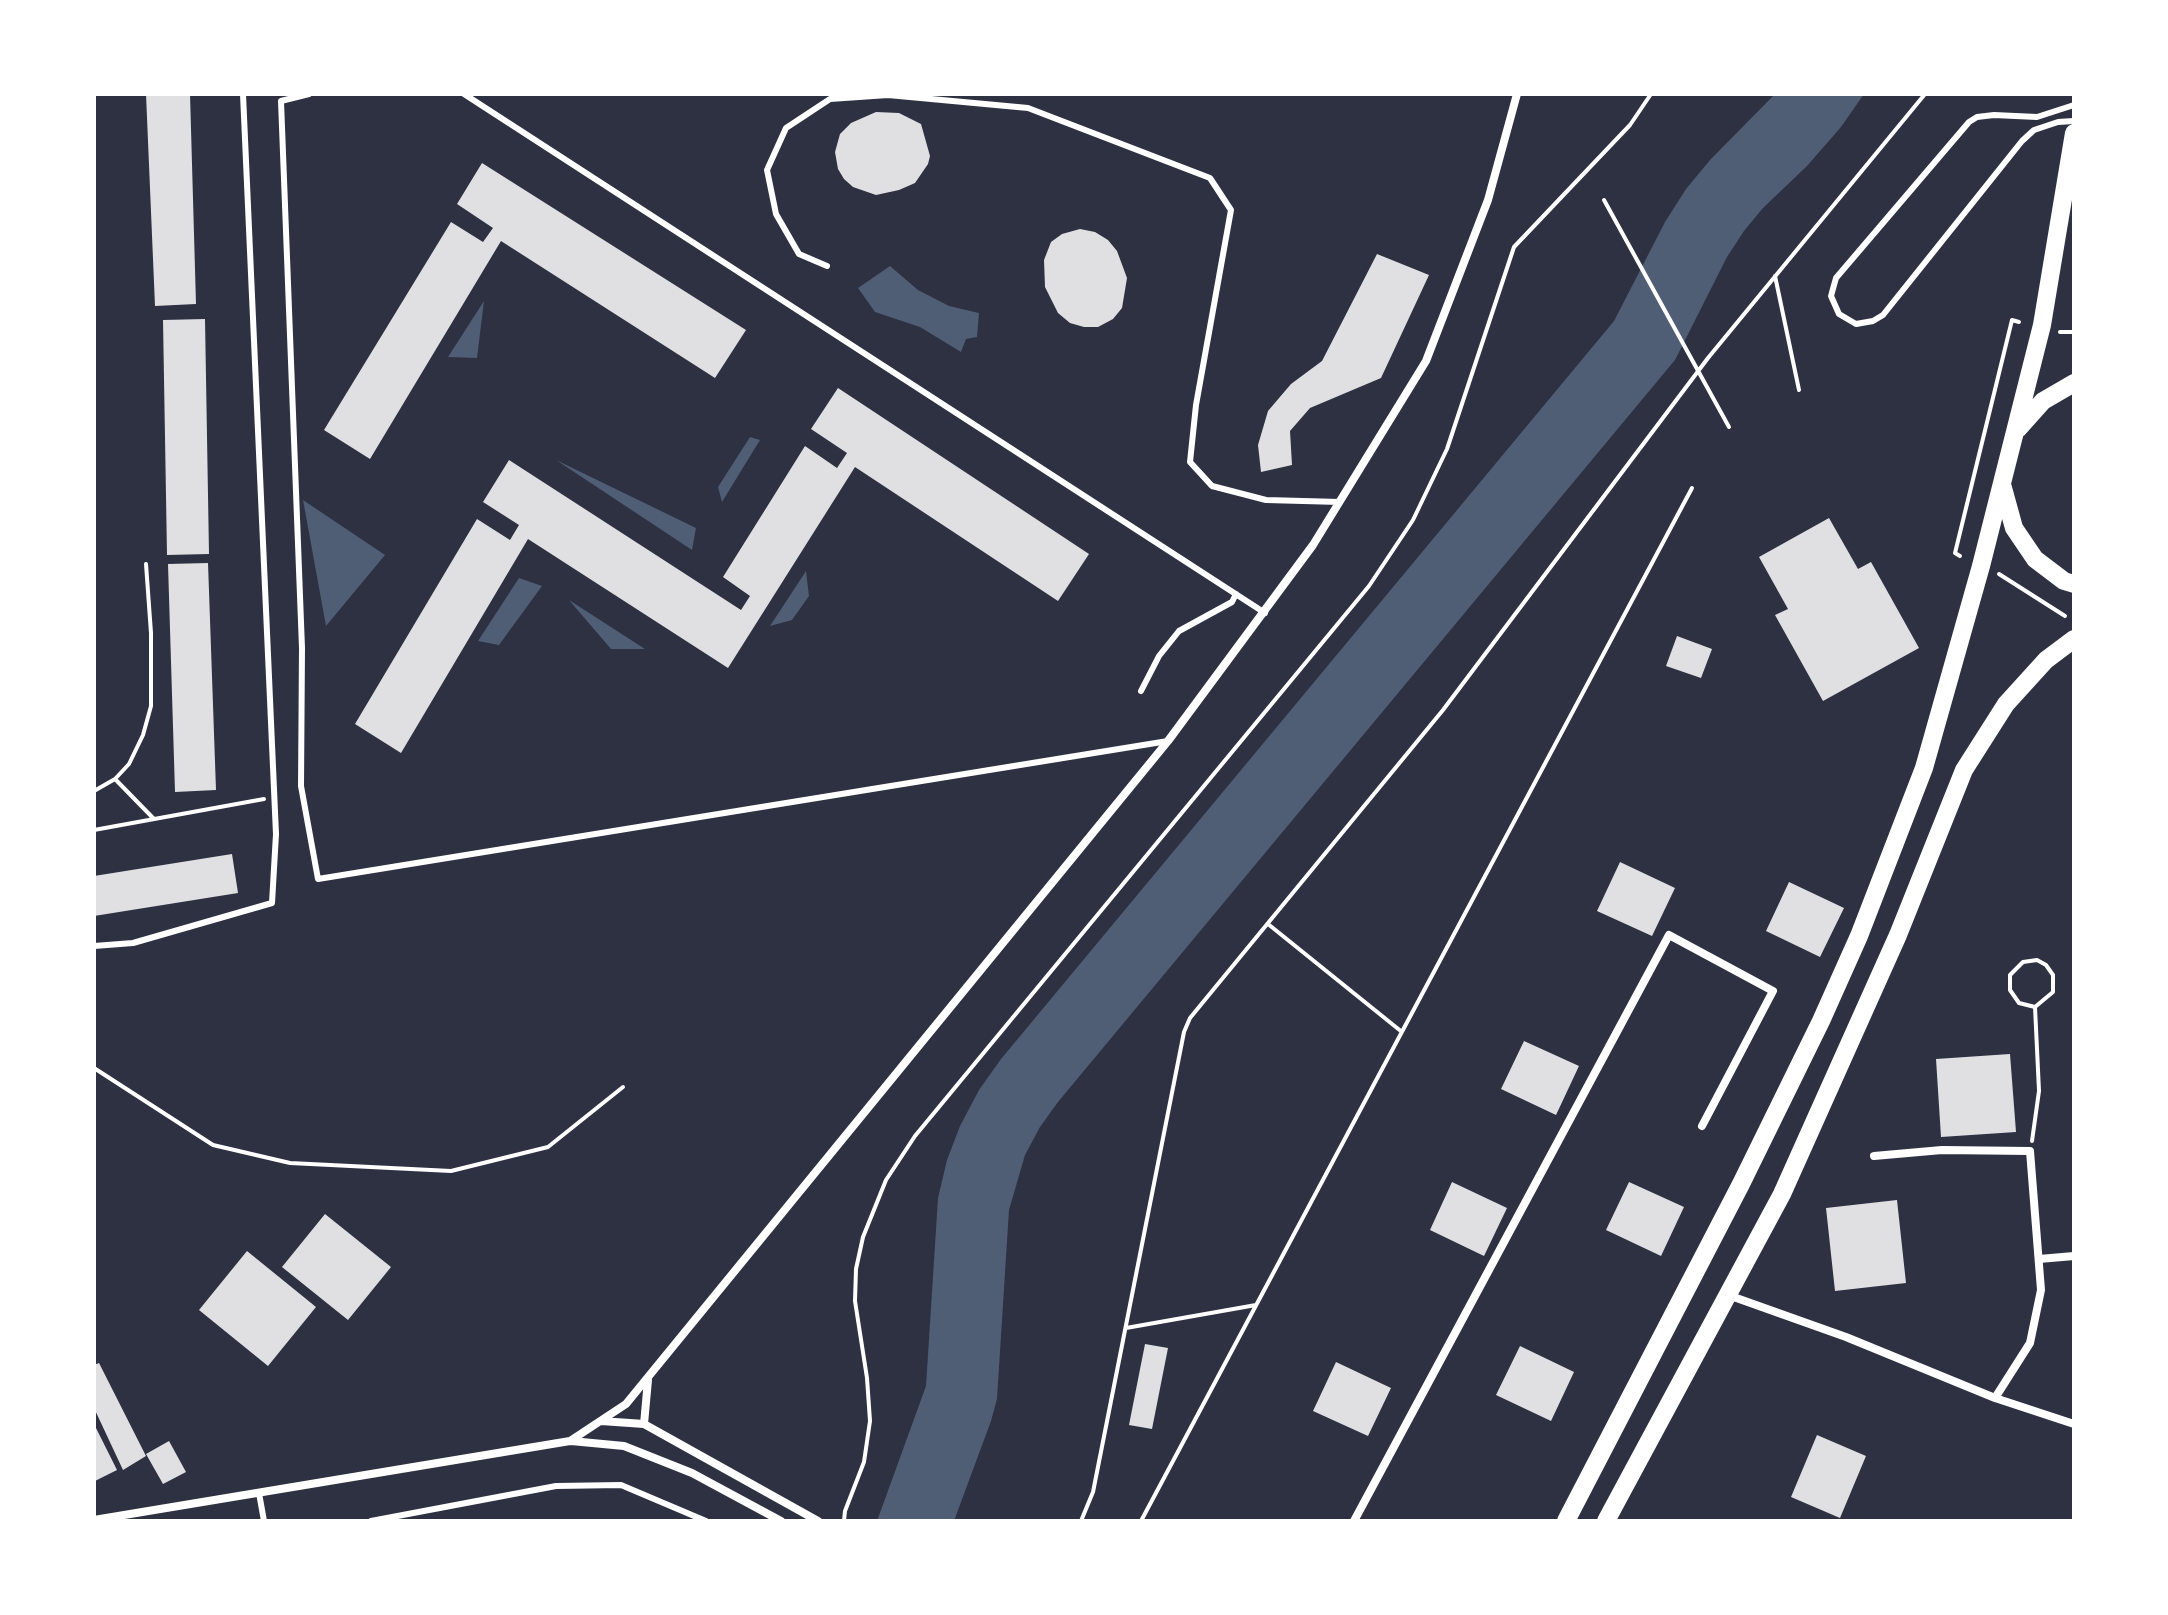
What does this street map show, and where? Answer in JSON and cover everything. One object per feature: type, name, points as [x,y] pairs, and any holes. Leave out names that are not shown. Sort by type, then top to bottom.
[{"type":"main road","points":[[1566,1521],[1741,1184],[1821,1021],[1859,936],[1924,768],[2017,430],[2049,293],[2074,133]]},
{"type":"main road","points":[[2017,430],[2043,401],[2074,383]]},
{"type":"main road","points":[[2002,486],[2014,528],[2035,559],[2064,581],[2074,584]]},
{"type":"main road","points":[[1606,1521],[1782,1194],[1898,935],[1964,770],[2006,704],[2046,660],[2074,639]]},
{"type":"street","points":[[570,1441],[626,1404],[648,1378],[1168,741],[1313,545],[1426,361],[1488,200],[1517,94]]},
{"type":"street","points":[[1354,1521],[1669,935],[1773,991],[1702,1126]]},
{"type":"street","points":[[1874,1156],[1942,1150],[2030,1151],[2041,1290],[2030,1343],[1995,1398]]},
{"type":"street","points":[[2039,1259],[2074,1256]]},
{"type":"street","points":[[1728,1295],[1846,1337],[1995,1398],[2074,1424]]},
{"type":"street","points":[[644,1424],[648,1378]]},
{"type":"street","points":[[600,1421],[644,1424],[818,1521]]},
{"type":"street","points":[[94,1520],[570,1441],[624,1446],[692,1473],[781,1521]]},
{"type":"lane","points":[[94,946],[133,943],[272,903],[276,834],[243,94]]},
{"type":"lane","points":[[309,94],[281,101],[302,648],[301,786],[318,879],[1168,741]]},
{"type":"lane","points":[[464,94],[1265,613]]},
{"type":"lane","points":[[827,266],[799,254],[776,214],[767,170],[786,128],[830,99],[888,95],[1028,108],[1210,178],[1231,210],[1196,405],[1190,462],[1212,486],[1226,490],[1266,500],[1340,502]]},
{"type":"lane","points":[[2074,105],[2037,117],[1994,115],[1977,117],[1969,122],[1836,278],[1831,296],[1839,314],[1856,324],[1873,321],[1883,315],[2022,141],[2034,130],[2058,122],[2074,121]]},
{"type":"lane","points":[[1141,691],[1159,656],[1179,631],[1232,602],[1236,594]]},
{"type":"lane","points":[[371,1521],[556,1486],[621,1485],[706,1521]]},
{"type":"lane","points":[[259,1493],[264,1521]]},
{"type":"path","points":[[844,1521],[864,1462],[870,1421],[855,1301],[856,1269],[873,1209],[893,1169],[915,1136],[1369,586],[1413,520],[1447,449],[1514,247],[1630,125],[1651,94]]},
{"type":"path","points":[[1081,1521],[1093,1492],[1184,1032],[1190,1018],[1443,710],[1708,358],[1925,94]]},
{"type":"path","points":[[1604,200],[1729,427]]},
{"type":"path","points":[[1775,276],[1799,390]]},
{"type":"path","points":[[1960,556],[1955,553],[2012,320],[2019,322]]},
{"type":"path","points":[[2058,332],[2074,332]]},
{"type":"path","points":[[1141,1521],[1692,488]]},
{"type":"path","points":[[94,791],[115,779],[129,764],[143,735],[151,706],[151,633],[146,564]]},
{"type":"path","points":[[1999,574],[2065,616]]},
{"type":"path","points":[[115,779],[154,819]]},
{"type":"path","points":[[94,830],[274,797]]},
{"type":"path","points":[[1268,924],[1402,1032]]},
{"type":"path","points":[[2037,960],[2046,965],[2053,975],[2053,992],[2035,1007],[2019,1003],[2010,990],[2010,975],[2023,962],[2037,960]]},
{"type":"path","points":[[2030,1151],[2039,1091],[2035,1007]]},
{"type":"path","points":[[94,1068],[213,1145],[290,1163],[451,1171],[548,1147],[623,1087]]},
{"type":"path","points":[[1126,1328],[1256,1305]]},
{"type":"water","points":[[1775,94],[1864,94],[1841,127],[1807,166],[1744,231],[1727,257],[1675,360],[1040,1127],[1025,1155],[1009,1210],[997,1399],[954,1521],[877,1521],[926,1386],[938,1198],[947,1160],[979,1090],[1001,1059],[1614,321],[1665,222],[1686,189]]},
{"type":"water","points":[[890,266],[918,290],[949,306],[979,313],[977,337],[966,339],[961,352],[920,327],[875,312],[858,288]]},
{"type":"water","points":[[484,301],[477,358],[448,357]]},
{"type":"water","points":[[750,437],[760,440],[722,502],[718,487]]},
{"type":"water","points":[[556,460],[696,528],[692,550]]},
{"type":"water","points":[[303,500],[385,555],[326,626]]},
{"type":"water","points":[[806,571],[809,596],[792,620],[770,626]]},
{"type":"water","points":[[519,578],[542,586],[499,645],[478,641]]},
{"type":"water","points":[[569,600],[645,649],[611,649]]},
{"type":"building","points":[[146,94],[190,94],[196,304],[155,306]]},
{"type":"building","points":[[876,112],[899,113],[921,124],[930,156],[915,183],[876,195],[853,187],[844,179],[838,169],[835,152],[840,134],[851,123]]},
{"type":"building","points":[[482,163],[746,330],[715,378],[501,241],[370,459],[324,430],[451,222],[483,242],[493,228],[457,204]]},
{"type":"building","points":[[1080,229],[1095,232],[1108,240],[1117,251],[1127,278],[1122,308],[1113,319],[1098,327],[1070,323],[1058,313],[1045,287],[1044,260],[1051,242],[1062,234]]},
{"type":"building","points":[[1377,254],[1429,275],[1381,378],[1310,408],[1290,431],[1292,465],[1261,472],[1258,445],[1268,411],[1291,384],[1322,361]]},
{"type":"building","points":[[205,319],[209,554],[167,555],[163,320]]},
{"type":"building","points":[[838,388],[1089,554],[1058,601],[855,467],[728,668],[528,539],[401,753],[355,724],[477,519],[510,540],[519,525],[483,502],[509,460],[741,610],[750,596],[723,577],[805,446],[837,468],[847,453],[811,429]]},
{"type":"building","points":[[1829,518],[1858,569],[1871,562],[1919,648],[1823,701],[1775,615],[1788,609],[1759,557]]},
{"type":"building","points":[[208,563],[216,790],[175,792],[168,564]]},
{"type":"building","points":[[1677,636],[1712,649],[1701,678],[1666,666]]},
{"type":"building","points":[[232,854],[238,893],[94,916],[94,876]]},
{"type":"building","points":[[1620,862],[1675,888],[1652,936],[1597,911]]},
{"type":"building","points":[[1789,882],[1844,908],[1820,957],[1766,931]]},
{"type":"building","points":[[1524,1041],[1579,1066],[1556,1115],[1501,1089]]},
{"type":"building","points":[[2010,1054],[2016,1132],[1941,1137],[1936,1059]]},
{"type":"building","points":[[1452,1182],[1507,1208],[1484,1256],[1430,1230]]},
{"type":"building","points":[[1629,1182],[1684,1207],[1661,1256],[1606,1230]]},
{"type":"building","points":[[1897,1200],[1906,1283],[1835,1291],[1826,1208]]},
{"type":"building","points":[[325,1214],[391,1267],[348,1320],[282,1267]]},
{"type":"building","points":[[247,1251],[316,1307],[268,1366],[199,1310]]},
{"type":"building","points":[[1145,1344],[1168,1348],[1152,1429],[1129,1425]]},
{"type":"building","points":[[1520,1346],[1574,1372],[1551,1421],[1496,1395]]},
{"type":"building","points":[[1336,1362],[1391,1388],[1368,1436],[1313,1411]]},
{"type":"building","points":[[99,1363],[146,1456],[123,1470],[94,1408],[94,1365]]},
{"type":"building","points":[[94,1424],[117,1470],[95,1481],[94,1479]]},
{"type":"building","points":[[1817,1435],[1866,1456],[1840,1518],[1791,1497]]},
{"type":"building","points":[[169,1441],[186,1472],[163,1484],[146,1454]]}]
